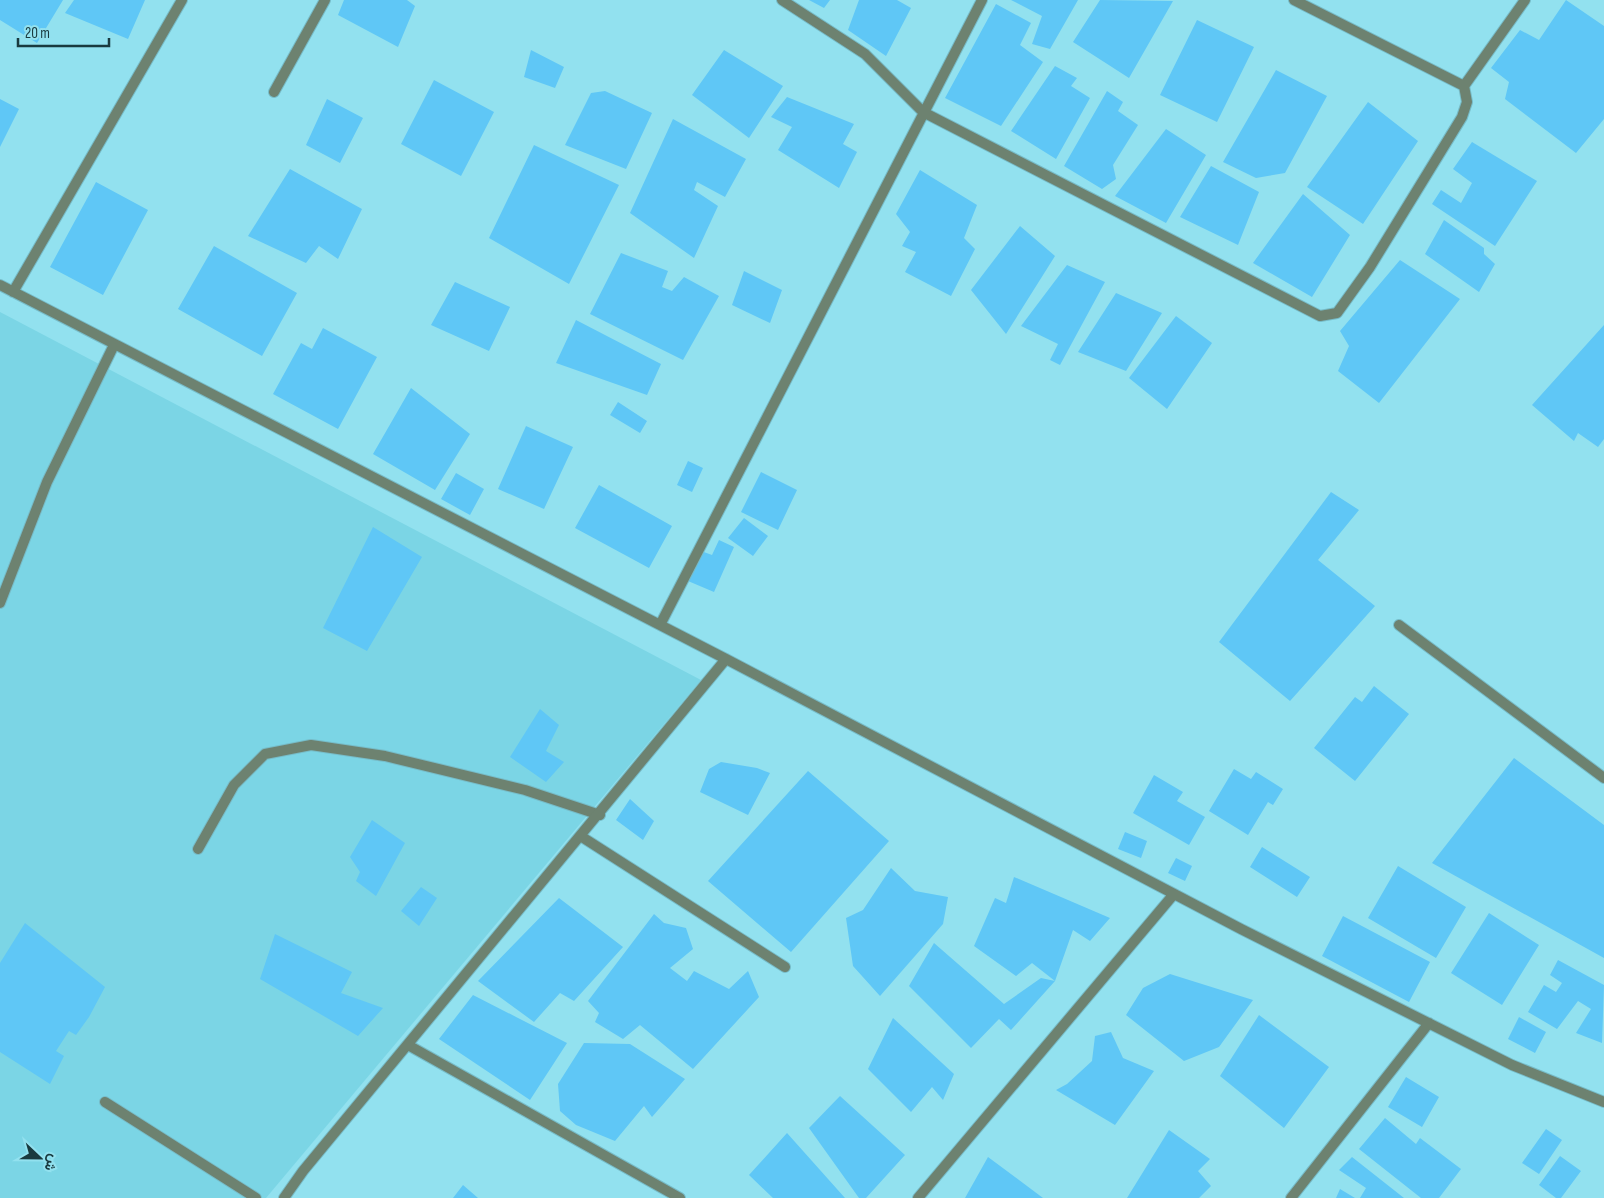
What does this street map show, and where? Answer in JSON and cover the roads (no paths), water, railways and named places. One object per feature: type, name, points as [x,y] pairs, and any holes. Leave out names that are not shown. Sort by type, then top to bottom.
[{"type":"street","points":[[13,292],[182,0]]},
{"type":"street","points":[[274,92],[325,0]]},
{"type":"street","points":[[782,0],[865,54],[922,112],[1320,316],[1337,313],[1370,267],[1462,117],[1467,102],[1464,86],[1525,0]]},
{"type":"street","points":[[660,625],[922,112],[982,0]]},
{"type":"street","points":[[1294,0],[1464,86]]},
{"type":"street","points":[[0,285],[114,346],[726,659],[1174,894],[1512,1065],[1604,1102]]},
{"type":"street","points":[[0,603],[47,482],[114,346]]},
{"type":"street","points":[[1399,625],[1604,778]]},
{"type":"street","points":[[284,1198],[303,1172],[582,837],[726,659]]},
{"type":"street","points":[[198,849],[234,785],[265,754],[311,745],[394,758],[525,790],[600,814]]},
{"type":"street","points":[[582,837],[784,967]]},
{"type":"street","points":[[918,1198],[1174,894]]},
{"type":"street","points":[[1291,1198],[1429,1022]]},
{"type":"street","points":[[408,1045],[550,1127],[680,1198]]},
{"type":"street","points":[[105,1102],[256,1198]]}]
